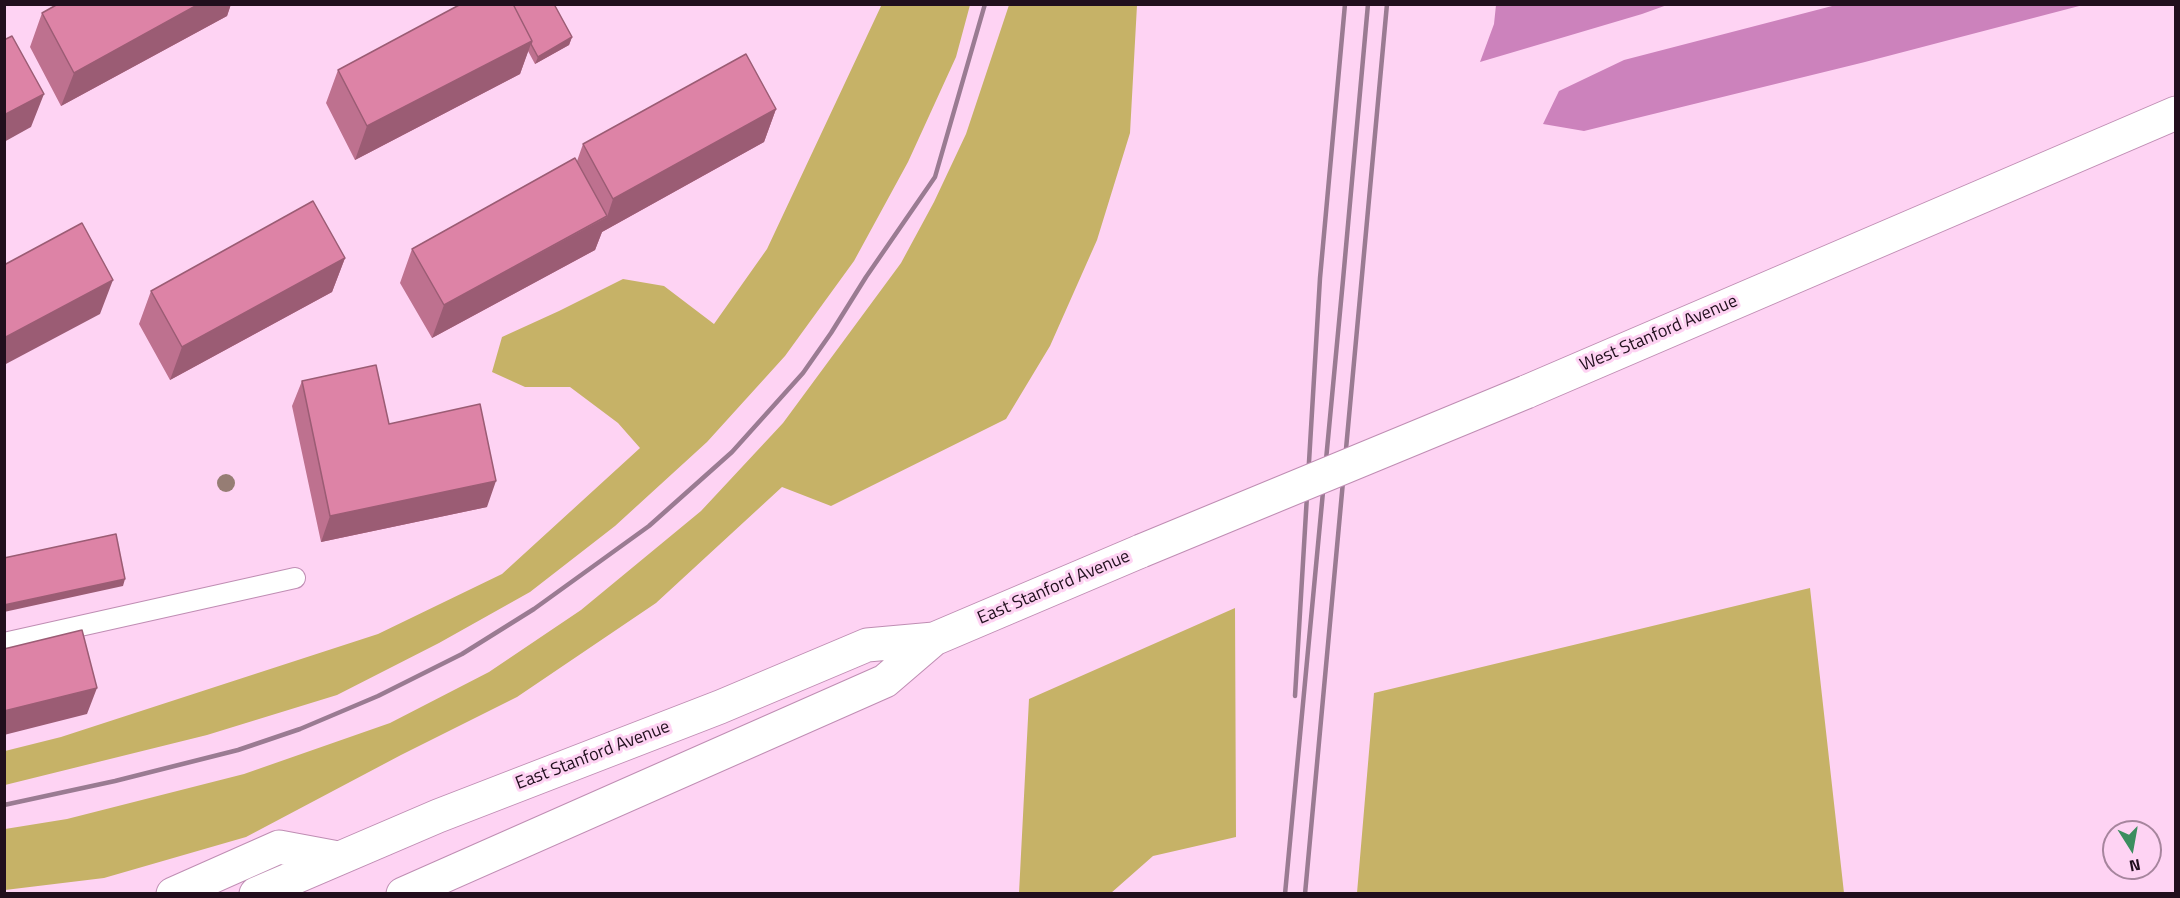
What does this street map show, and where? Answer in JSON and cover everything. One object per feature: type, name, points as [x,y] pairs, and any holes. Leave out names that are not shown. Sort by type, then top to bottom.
[{"type":"main road","name":"West Stanford Avenue","points":[[1141,551],[1526,392],[2175,113]]},
{"type":"main road","name":"East Stanford Avenue","points":[[403,894],[885,681],[934,639],[1141,551]]},
{"type":"main road","name":"East Stanford Avenue","points":[[256,894],[438,816],[720,707],[867,645],[934,639]]},
{"type":"main road","points":[[173,894],[279,847],[338,858]]},
{"type":"lane","points":[[4,643],[295,578]]},
{"type":"shaded area","points":[[882,4],[970,5],[956,57],[908,162],[854,261],[785,356],[707,442],[615,526],[530,592],[439,643],[337,695],[207,735],[5,785],[5,751],[61,737],[378,634],[502,574],[640,448],[618,423],[570,387],[525,387],[492,372],[502,337],[623,279],[664,286],[714,324],[767,249]]},
{"type":"shaded area","points":[[1496,4],[1667,5],[1480,62],[1494,24]]},
{"type":"shaded area","points":[[1009,5],[1137,5],[1130,133],[1097,240],[1050,346],[1006,419],[831,506],[782,487],[656,603],[517,697],[246,837],[104,878],[5,890],[5,829],[67,819],[244,774],[390,723],[489,672],[581,610],[701,511],[783,423],[901,263],[934,202],[966,134]]},
{"type":"shaded area","points":[[1836,5],[2083,5],[1865,62],[1584,131],[1543,124],[1559,91],[1624,60]]},
{"type":"shaded area","points":[[1810,588],[1844,893],[1357,893],[1374,693]]},
{"type":"shaded area","points":[[1235,608],[1236,837],[1153,856],[1111,893],[1019,893],[1029,699]]},
{"type":"building","points":[[58,4],[199,4],[74,73],[42,13]]},
{"type":"building","points":[[461,4],[513,4],[532,41],[367,126],[338,70]]},
{"type":"building","points":[[513,4],[554,4],[572,37],[538,57]]},
{"type":"building","points":[[12,36],[44,94],[4,115],[4,40]]},
{"type":"building","points":[[746,54],[776,109],[613,199],[583,144]]},
{"type":"building","points":[[575,158],[607,216],[444,305],[412,249]]},
{"type":"building","points":[[313,201],[345,258],[182,347],[151,291]]},
{"type":"building","points":[[82,223],[113,280],[4,338],[4,265]]},
{"type":"building","points":[[376,365],[389,424],[480,404],[496,481],[330,516],[302,381]]},
{"type":"building","points":[[116,534],[125,579],[4,605],[4,558]]},
{"type":"building","points":[[82,630],[97,688],[4,711],[4,649]]},
{"type":"railway","points":[[4,805],[115,781],[238,750],[300,729],[378,696],[462,654],[534,609],[649,526],[732,452],[803,373],[935,177],[985,4]]},
{"type":"railway","points":[[1295,696],[1320,278],[1345,4]]},
{"type":"railway","points":[[1285,894],[1368,4]]},
{"type":"railway","points":[[1305,894],[1387,4]]}]
